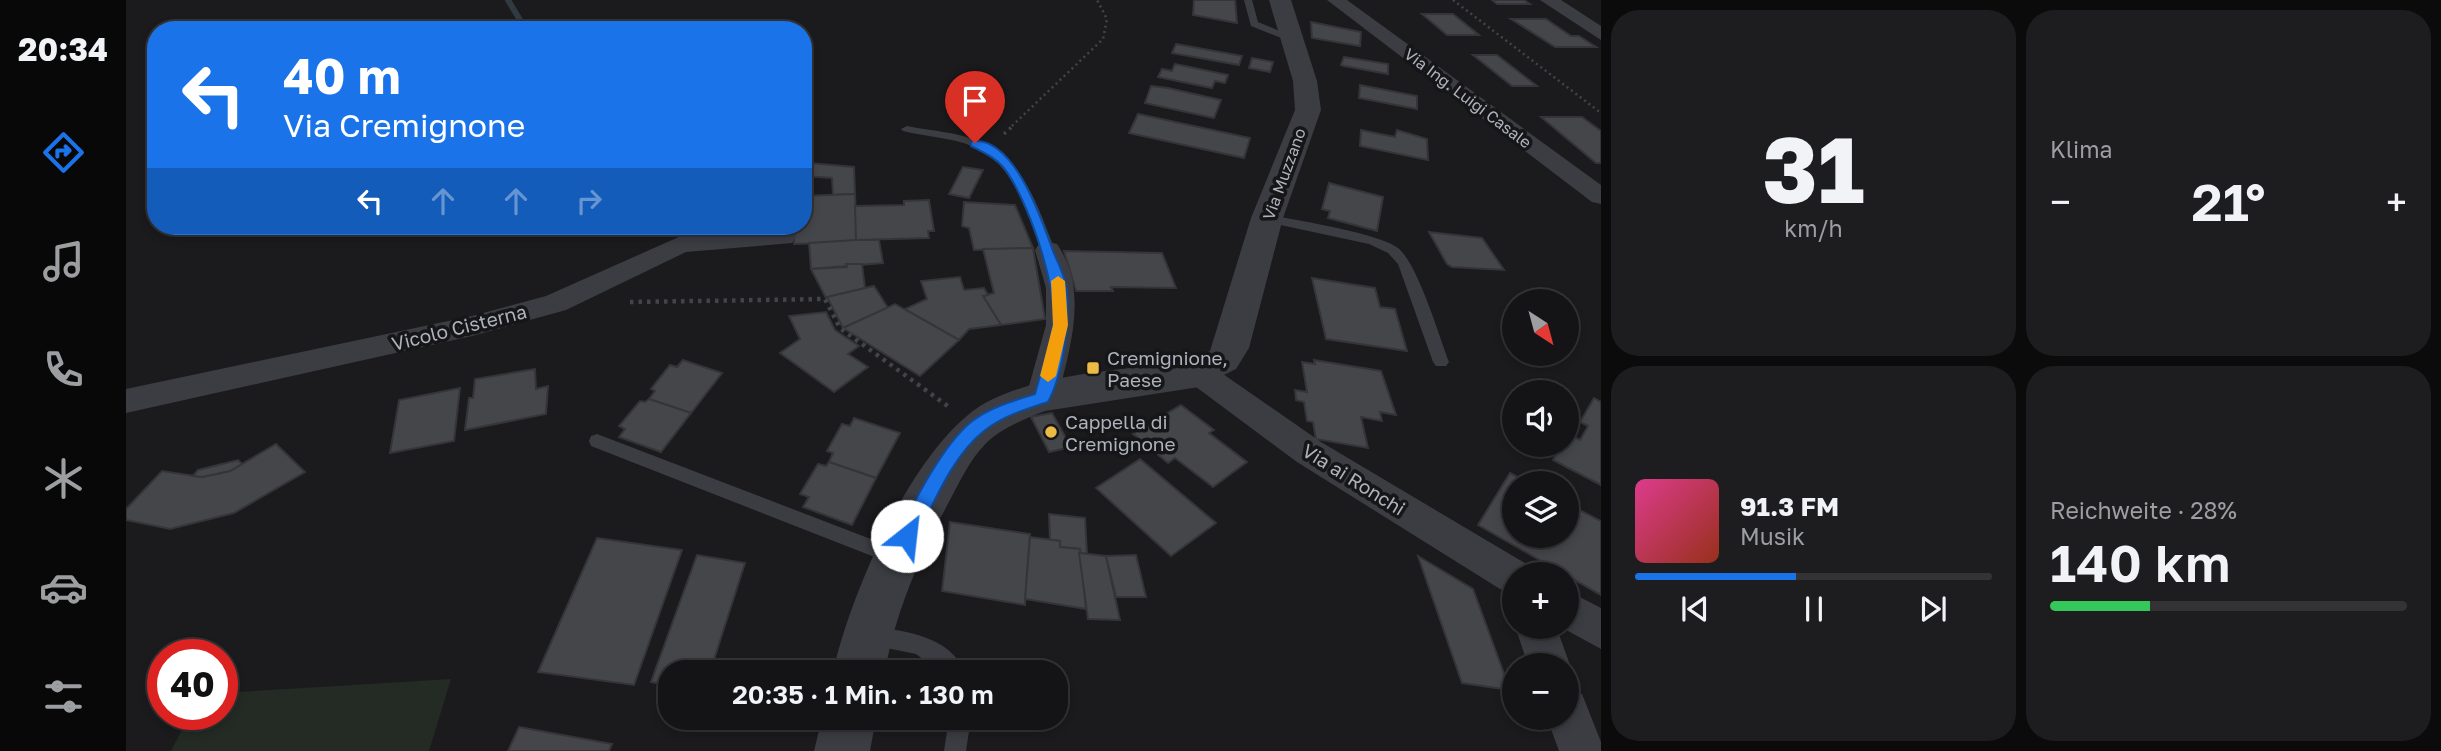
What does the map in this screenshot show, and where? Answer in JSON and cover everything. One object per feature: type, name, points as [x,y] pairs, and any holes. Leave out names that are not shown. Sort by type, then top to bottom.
[{"type":"street","name":"Via Muzzano","points":[[1215,360],[1308,110],[1305,81],[1289,38],[1280,0]]},
{"type":"street","name":"Via Ing. Luigi Casale","points":[[1336,0],[1601,197]]},
{"type":"street","points":[[1549,0],[1601,34]]},
{"type":"street","name":"Vicolo Cisterna","points":[[126,401],[472,326],[555,303],[681,244],[783,237]]},
{"type":"street","points":[[1042,397],[1061,325],[1060,288],[1048,250]]},
{"type":"street","points":[[863,654],[895,557],[954,453],[977,427],[1007,409],[1042,397],[1215,360]]},
{"type":"street","name":"Via ai Ronchi","points":[[1215,360],[1309,452],[1502,570]]},
{"type":"street","points":[[1579,617],[1601,630]]},
{"type":"street","points":[[842,751],[846,730]]},
{"type":"street","points":[[1574,730],[1582,751]]},
{"type":"lane","points":[[1248,0],[1254,24],[1289,38]]},
{"type":"lane","points":[[907,129],[988,149],[1010,168],[1031,206],[1048,250]]},
{"type":"lane","points":[[1267,218],[1373,242],[1393,250],[1404,264],[1441,362]]},
{"type":"lane","points":[[597,441],[895,557]]},
{"type":"lane","points":[[863,654],[918,642],[944,660]]},
{"type":"lane","points":[[955,751],[958,730]]},
{"type":"path","points":[[988,149],[1103,39],[1110,23],[1106,10],[1097,0]]},
{"type":"path","points":[[1452,0],[1601,113]]},
{"type":"path","points":[[623,302],[825,299],[840,328],[977,427]]},
{"type":"shaded area","points":[[451,679],[429,751],[171,751],[182,730],[238,730],[238,692]]},
{"type":"building","points":[[1194,0],[1235,0],[1237,23],[1193,15]]},
{"type":"building","points":[[1492,0],[1524,0],[1530,4],[1497,4]]},
{"type":"building","points":[[1422,14],[1453,14],[1479,35],[1447,35]]},
{"type":"building","points":[[1511,19],[1546,19],[1571,36],[1579,36],[1596,47],[1555,47]]},
{"type":"building","points":[[1311,22],[1361,32],[1360,46],[1312,38]]},
{"type":"building","points":[[1176,44],[1242,56],[1239,65],[1172,53]]},
{"type":"building","points":[[1473,55],[1497,55],[1537,86],[1512,86]]},
{"type":"building","points":[[1344,57],[1388,64],[1388,74],[1341,65]]},
{"type":"building","points":[[1252,58],[1273,62],[1270,72],[1249,68]]},
{"type":"building","points":[[1175,64],[1228,75],[1225,83],[1215,81],[1212,88],[1158,77],[1162,69],[1172,71]]},
{"type":"building","points":[[1360,85],[1417,96],[1417,109],[1359,98]]},
{"type":"building","points":[[1151,86],[1221,100],[1214,118],[1145,103]]},
{"type":"building","points":[[1138,114],[1250,138],[1244,158],[1129,133]]},
{"type":"building","points":[[1541,117],[1582,117],[1601,131],[1601,163],[1596,163]]},
{"type":"building","points":[[1361,130],[1395,137],[1397,130],[1427,139],[1428,160],[1360,146]]},
{"type":"building","points":[[812,163],[854,167],[855,194],[833,195],[832,178],[812,177]]},
{"type":"building","points":[[963,167],[983,170],[969,198],[949,194]]},
{"type":"building","points":[[1329,183],[1383,197],[1377,231],[1328,218],[1330,211],[1322,209]]},
{"type":"building","points":[[855,194],[857,242],[794,244],[794,235],[812,235],[812,196]]},
{"type":"building","points":[[929,200],[934,231],[928,231],[929,238],[856,240],[855,206],[904,205],[904,201]]},
{"type":"building","points":[[964,202],[1015,205],[1033,248],[974,250],[969,228],[962,226]]},
{"type":"building","points":[[1429,232],[1482,238],[1504,270],[1452,267],[1447,264]]},
{"type":"building","points":[[879,240],[883,263],[811,269],[809,243]]},
{"type":"building","points":[[1033,248],[1045,319],[1001,325],[983,296],[994,293],[983,249]]},
{"type":"building","points":[[1064,251],[1162,253],[1176,288],[1111,287],[1113,291],[1076,291]]},
{"type":"building","points":[[846,264],[862,264],[865,288],[826,298],[811,269],[847,267]]},
{"type":"building","points":[[960,277],[964,290],[984,288],[988,295],[983,296],[1001,325],[969,329],[959,340],[905,309],[927,299],[921,281]]},
{"type":"building","points":[[1312,278],[1375,288],[1380,307],[1395,309],[1407,351],[1326,339]]},
{"type":"building","points":[[874,286],[888,308],[843,328],[827,297]]},
{"type":"building","points":[[895,304],[959,340],[920,376],[843,328]]},
{"type":"building","points":[[826,312],[835,330],[859,346],[848,354],[868,367],[834,392],[780,353],[800,339],[789,316]]},
{"type":"building","points":[[683,360],[722,373],[691,413],[649,399],[655,391],[651,389],[670,365],[677,367]]},
{"type":"building","points":[[1314,360],[1381,371],[1396,415],[1380,412],[1382,421],[1361,417],[1368,448],[1316,439],[1313,422],[1307,421],[1304,402],[1296,400],[1295,390],[1307,392],[1302,362],[1315,364]]},
{"type":"building","points":[[535,369],[536,389],[548,386],[546,414],[465,430],[469,398],[473,398],[475,379]]},
{"type":"building","points":[[460,388],[454,441],[390,453],[399,400]]},
{"type":"building","points":[[1594,398],[1601,402],[1601,485],[1579,474],[1579,471],[1553,460],[1554,457],[1579,457],[1579,440],[1588,426],[1580,422]]},
{"type":"building","points":[[649,399],[691,413],[661,452],[619,437],[625,429],[619,426],[640,401]]},
{"type":"building","points":[[1181,405],[1214,430],[1209,433],[1247,462],[1213,487],[1175,458],[1168,463],[1133,434]]},
{"type":"building","name":"Cappella di Cremignone","points":[[1052,413],[1071,447],[1049,452],[1031,417]]},
{"type":"building","points":[[854,418],[900,433],[876,478],[829,462],[833,453],[827,451],[842,424],[850,426]]},
{"type":"building","points":[[276,444],[305,472],[234,513],[170,529],[126,520],[126,509],[162,471],[202,477],[230,471]]},
{"type":"building","points":[[1140,459],[1216,523],[1171,556],[1096,488]]},
{"type":"building","points":[[238,460],[242,464],[230,471],[202,477],[193,476],[198,470]]},
{"type":"building","points":[[829,462],[876,478],[852,525],[803,507],[809,497],[800,494],[818,464],[826,466]]},
{"type":"building","points":[[1502,486],[1502,539],[1478,525]]},
{"type":"building","points":[[1579,510],[1601,521],[1601,595],[1579,582],[1579,562],[1543,562],[1518,548],[1579,548]]},
{"type":"building","points":[[1049,514],[1085,518],[1087,554],[1079,553],[1080,549],[1060,547],[1060,541],[1050,540]]},
{"type":"building","points":[[950,522],[1030,534],[1025,605],[942,591]]},
{"type":"building","points":[[1030,537],[1060,541],[1060,547],[1080,549],[1086,609],[1025,599]]},
{"type":"building","points":[[597,538],[682,550],[634,685],[538,672]]},
{"type":"building","points":[[1079,553],[1106,556],[1120,620],[1088,619]]},
{"type":"building","points":[[697,555],[745,563],[714,660],[659,660]]},
{"type":"building","points":[[1136,555],[1146,597],[1116,597],[1106,556]]},
{"type":"building","points":[[1418,556],[1473,589],[1502,668],[1502,689],[1462,683]]},
{"type":"building","points":[[658,663],[658,683],[651,682]]},
{"type":"building","points":[[519,727],[612,744],[609,751],[508,751]]},
{"type":"waterway","points":[[508,0],[521,21]]},
{"type":"slow traffic","points":[[1048,376],[1061,325],[1058,281]]},
{"type":"place","name":"Cremignione, Paese","points":[[1093,368]]},
{"type":"place","name":"Cappella di Cremignone","points":[[1051,432]]},
{"type":"route","points":[[907,536],[954,453],[977,427],[1007,409],[1042,397],[1061,325],[1060,288],[1031,206],[1001,157],[975,143]]}]
